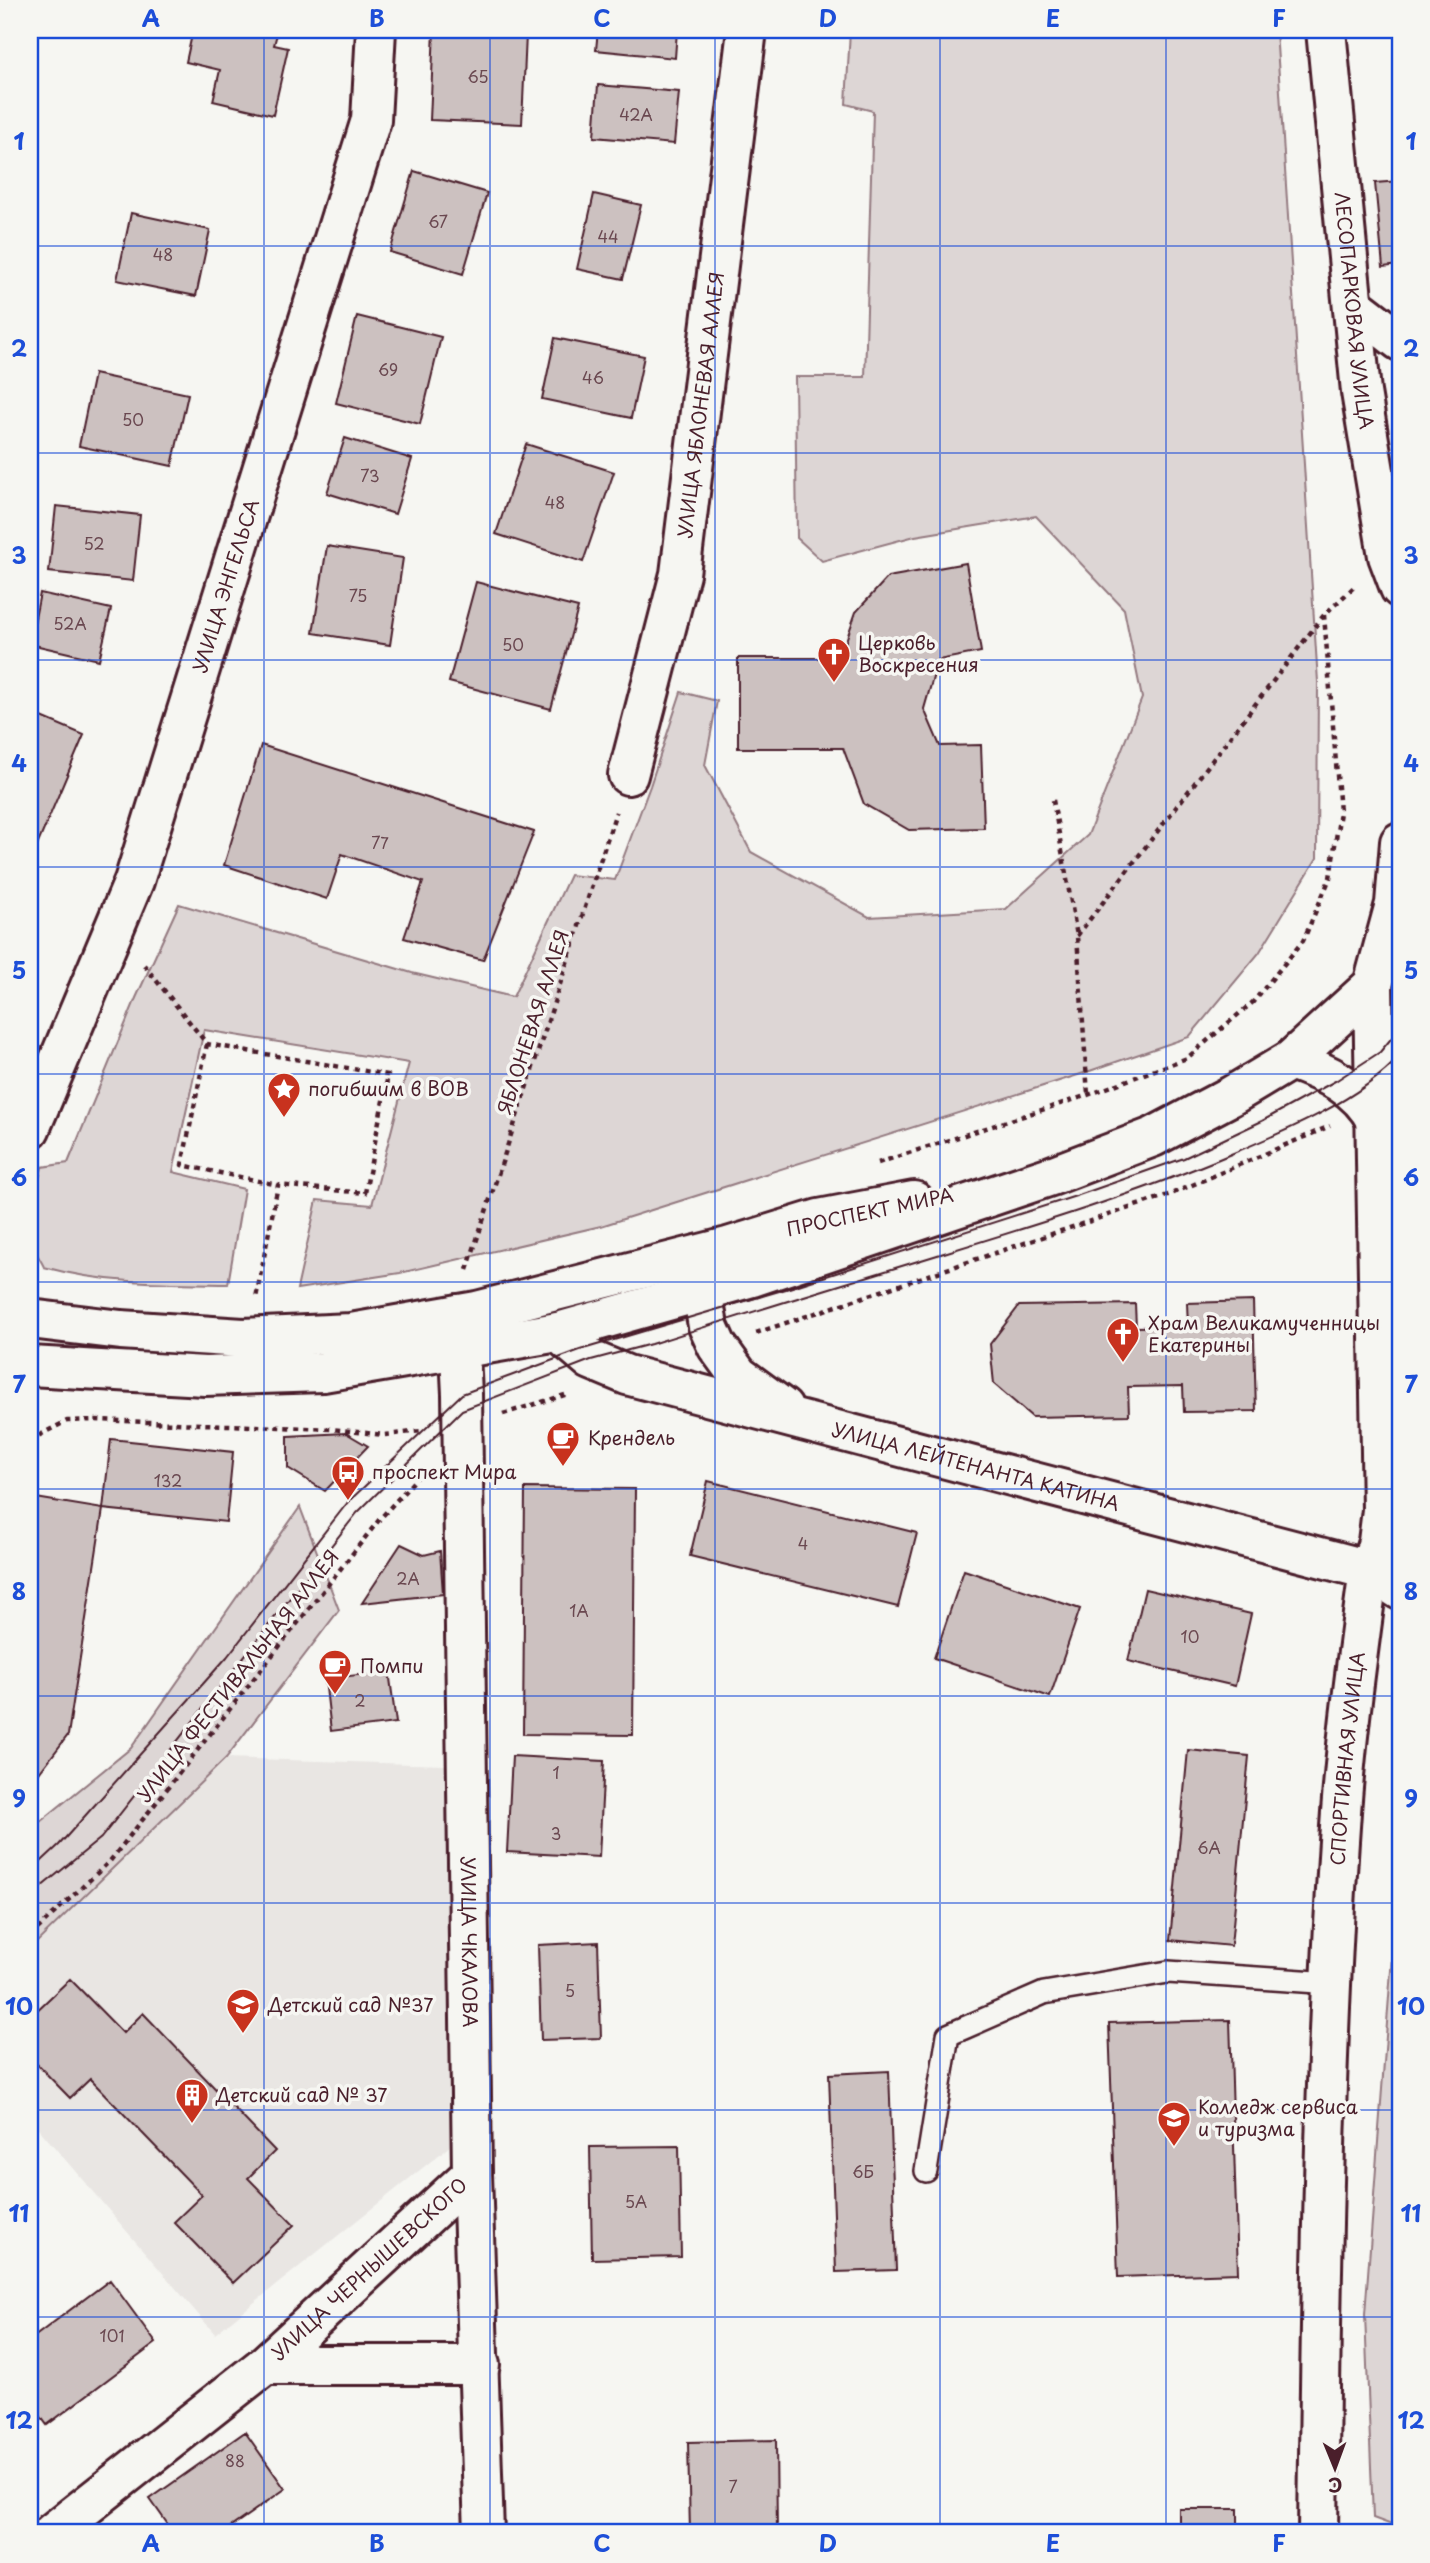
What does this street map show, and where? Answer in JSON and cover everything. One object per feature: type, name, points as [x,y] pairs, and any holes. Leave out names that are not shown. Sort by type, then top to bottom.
[{"type":"street","name":"УЛИЦА ЭНГЕЛЬСА","points":[[30,1129],[134,881],[371,120],[376,30]]},
{"type":"street","name":"УЛИЦА ЯБЛОНЕВАЯ АЛЛЕЯ","points":[[628,775],[680,574],[747,30]]},
{"type":"street","name":"ЛЕСОПАРКОВАЯ УЛИЦА","points":[[1326,30],[1361,392],[1388,556],[1400,588]]},
{"type":"street","points":[[1353,305],[1400,341]]},
{"type":"street","name":"СПОРТИВНАЯ УЛИЦА","points":[[1318,2533],[1321,2260],[1341,1810],[1385,1580],[1378,1542],[1382,1510],[1371,1113],[1373,985],[1395,904],[1400,842]]},
{"type":"street","points":[[1051,1176],[1153,1137],[1292,1060],[1373,985]]},
{"type":"street","points":[[1292,1060],[1326,1072],[1352,1091],[1371,1113]]},
{"type":"street","name":"ПРОСПЕКТ МИРА","points":[[30,1366],[205,1376],[323,1372],[819,1219],[1051,1176]]},
{"type":"street","name":"ПРОСПЕКТ МИРА","points":[[30,1319],[121,1331],[243,1338],[351,1333],[558,1332],[702,1292],[1051,1176]]},
{"type":"street","points":[[729,1247],[711,1269],[702,1292],[708,1326],[717,1346],[738,1375],[799,1420]]},
{"type":"street","name":"УЛИЦА ЧКАЛОВА","points":[[459,1332],[472,2174],[484,2533]]},
{"type":"street","name":"УЛИЦА ЛЕЙТЕНАНТА КАТИНА","points":[[558,1332],[591,1360],[627,1375],[1385,1580]]},
{"type":"street","name":"УЛИЦА ЧЕРНЫШЕВСКОГО","points":[[52,2533],[265,2365],[472,2174]]},
{"type":"street","name":"УЛИЦА ЧЕРНЫШЕВСКОГО","points":[[265,2365],[480,2365]]},
{"type":"lane","points":[[926,2171],[948,2035],[1044,1993],[1168,1972],[1332,1983]]},
{"type":"path","points":[[870,1166],[1088,1095],[1187,1059],[1253,1002],[1303,941],[1330,878],[1340,812],[1324,615],[1077,936]]},
{"type":"path","name":"ЯБЛОНЕВАЯ АЛЛЕЯ","points":[[465,1277],[628,775]]},
{"type":"path","points":[[1053,800],[1077,936],[1088,1095]]},
{"type":"path","points":[[136,955],[207,1044],[388,1074],[365,1193],[278,1185],[182,1165],[207,1044]]},
{"type":"path","points":[[717,1346],[1171,1194],[1336,1124],[1371,1113]]},
{"type":"path","points":[[254,1309],[278,1185]]},
{"type":"path","points":[[30,1440],[67,1422],[96,1420],[332,1429],[384,1435],[461,1427],[627,1375]]},
{"type":"path","name":"УЛИЦА ФЕСТИВАЛЬНАЯ АЛЛЕЯ","points":[[30,1936],[110,1861],[379,1520],[461,1427]]},
{"type":"shaded area","points":[[850,30],[1276,30],[1318,682],[1317,858],[1259,953],[1189,1037],[1078,1075],[601,1226],[400,1273],[297,1289],[317,1200],[372,1205],[409,1063],[204,1030],[173,1172],[244,1189],[228,1284],[113,1280],[44,1267],[32,1245],[29,1228],[42,1167],[68,1163],[136,998],[179,904],[412,973],[513,997],[570,875],[615,880],[681,692],[717,701],[705,765],[751,852],[869,917],[1006,909],[1088,835],[1142,698],[1124,609],[1036,516],[915,536],[822,561],[797,538],[795,377],[865,377],[873,111],[846,104]]},
{"type":"shaded area","points":[[300,1507],[339,1610],[226,1758],[30,1949],[30,1830],[131,1748]]},
{"type":"shaded area","name":"Детский сад №37","points":[[226,1758],[445,1765],[460,2138],[215,2334],[32,2121],[30,2123],[30,1949]]},
{"type":"shaded area","points":[[1400,1851],[1400,2528],[1373,2518],[1365,2314]]},
{"type":"building","points":[[193,30],[278,30],[274,45],[288,48],[273,115],[213,101],[220,70],[186,62]]},
{"type":"building","points":[[434,30],[526,34],[522,124],[430,120]]},
{"type":"building","points":[[598,30],[677,30],[675,58],[596,50]]},
{"type":"building","points":[[598,85],[679,92],[674,144],[594,137]]},
{"type":"building","points":[[414,171],[487,193],[463,274],[390,252]]},
{"type":"building","points":[[1400,181],[1400,265],[1383,267],[1375,183]]},
{"type":"building","points":[[594,194],[641,205],[623,279],[577,269]]},
{"type":"building","points":[[131,213],[210,230],[196,296],[117,280]]},
{"type":"building","points":[[357,316],[441,337],[420,424],[336,403]]},
{"type":"building","points":[[555,338],[644,356],[631,418],[542,399]]},
{"type":"building","points":[[94,374],[188,394],[172,466],[79,446]]},
{"type":"building","points":[[345,438],[412,459],[395,514],[327,493]]},
{"type":"building","points":[[526,444],[614,472],[583,562],[496,534]]},
{"type":"building","points":[[56,506],[140,515],[133,581],[49,572]]},
{"type":"building","points":[[327,546],[403,558],[390,645],[313,633]]},
{"type":"building","name":"Церковь Воскресения","points":[[966,563],[981,652],[938,660],[924,709],[940,746],[981,745],[984,828],[909,830],[864,804],[843,748],[738,748],[738,658],[840,658],[856,612],[888,577]]},
{"type":"building","points":[[476,582],[578,608],[551,709],[449,682]]},
{"type":"building","points":[[40,593],[111,609],[99,660],[30,644]]},
{"type":"building","points":[[30,712],[84,735],[31,860],[30,859]]},
{"type":"building","points":[[261,745],[534,832],[483,960],[404,938],[423,882],[342,854],[327,899],[224,865]]},
{"type":"building","name":"Храм Великамученницы Екатерины","points":[[1253,1301],[1256,1411],[1184,1412],[1183,1386],[1128,1387],[1129,1415],[1032,1417],[994,1384],[990,1344],[1019,1306],[1135,1304],[1136,1327],[1188,1326],[1187,1303]]},
{"type":"building","points":[[346,1433],[368,1446],[325,1491],[288,1468],[288,1436]]},
{"type":"building","points":[[111,1439],[233,1452],[226,1522],[103,1509]]},
{"type":"building","points":[[708,1481],[917,1533],[898,1607],[690,1556]]},
{"type":"building","points":[[525,1488],[635,1489],[633,1735],[523,1734]]},
{"type":"building","points":[[30,1497],[103,1509],[68,1735],[36,1777],[30,1777]]},
{"type":"building","points":[[401,1544],[424,1555],[440,1551],[443,1594],[362,1603]]},
{"type":"building","points":[[964,1570],[1080,1609],[1050,1697],[934,1658]]},
{"type":"building","points":[[1145,1589],[1251,1614],[1235,1686],[1128,1661]]},
{"type":"building","points":[[389,1671],[396,1723],[331,1731],[325,1679]]},
{"type":"building","points":[[1188,1750],[1249,1756],[1231,1946],[1170,1940]]},
{"type":"building","points":[[512,1756],[604,1761],[599,1857],[507,1852]]},
{"type":"building","points":[[598,1942],[601,2038],[541,2040],[538,1945]]},
{"type":"building","name":"Детский сад № 37","points":[[70,1979],[123,2033],[143,2013],[275,2151],[248,2178],[294,2225],[233,2283],[174,2222],[202,2195],[90,2079],[70,2098],[30,2057],[30,2017]]},
{"type":"building","name":"Колледж сервиса и туризма","points":[[1230,2020],[1238,2273],[1118,2277],[1109,2023]]},
{"type":"building","points":[[889,2071],[896,2270],[836,2272],[829,2074]]},
{"type":"building","points":[[679,2146],[681,2257],[592,2259],[590,2147]]},
{"type":"building","points":[[110,2280],[156,2343],[47,2425],[30,2402],[30,2340]]},
{"type":"building","points":[[245,2432],[285,2489],[222,2533],[174,2533],[150,2499]]},
{"type":"building","points":[[776,2440],[777,2533],[690,2533],[688,2442]]},
{"type":"building","points":[[1179,2509],[1238,2509],[1238,2533],[1179,2533]]},
{"type":"tram line","points":[[30,1872],[59,1845],[227,1657],[348,1502],[462,1394],[580,1350],[786,1289],[1076,1196],[1184,1158],[1262,1121],[1337,1080],[1380,1052],[1400,1028]]},
{"type":"tram line","points":[[30,1896],[101,1838],[357,1513],[462,1410],[591,1360],[987,1240],[1151,1186],[1252,1145],[1321,1113],[1364,1087],[1400,1056]]},
{"type":"place","name":"Церковь Воскресения","points":[[834,684]]},
{"type":"place","name":"погибшим в ВОВ","points":[[284,1119]]},
{"type":"place","name":"Храм Великамученницы Екатерины","points":[[1123,1364]]},
{"type":"place","name":"Крендель","points":[[563,1468]]},
{"type":"place","name":"проспект Мира","points":[[348,1502]]},
{"type":"place","name":"Помпи","points":[[335,1696]]},
{"type":"place","name":"Детский сад №37","points":[[243,2035]]},
{"type":"place","name":"Детский сад № 37","points":[[192,2125]]},
{"type":"place","name":"Колледж сервиса и туризма","points":[[1174,2148]]}]
